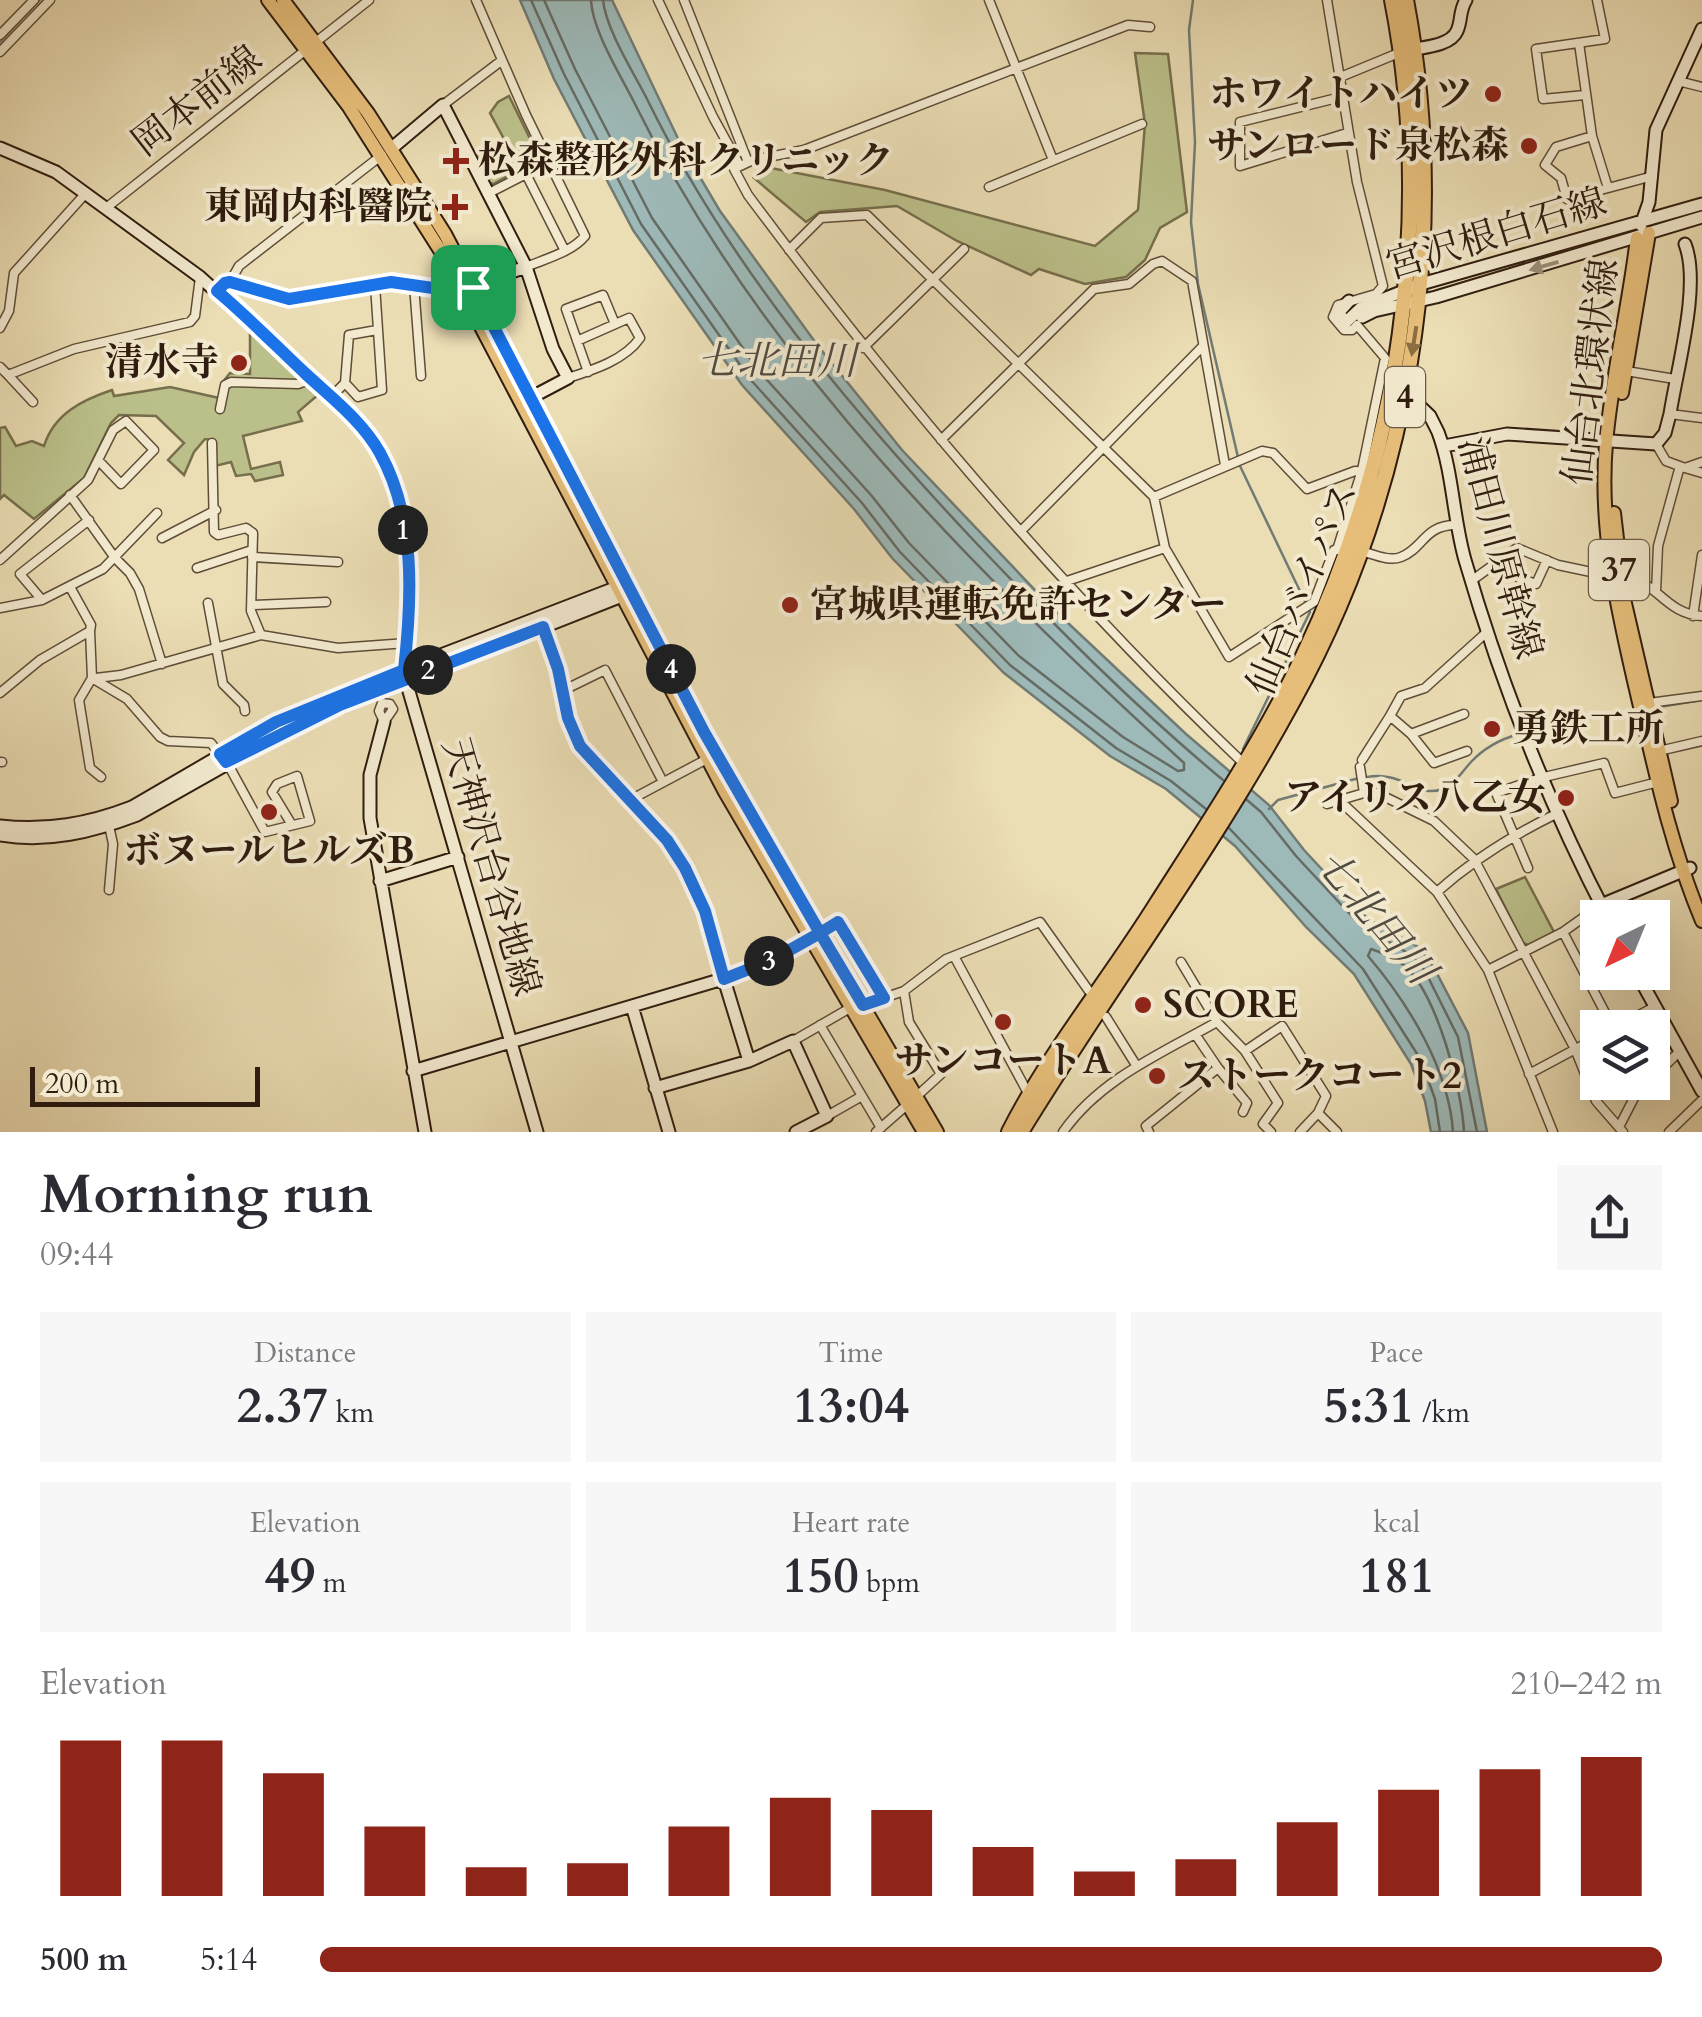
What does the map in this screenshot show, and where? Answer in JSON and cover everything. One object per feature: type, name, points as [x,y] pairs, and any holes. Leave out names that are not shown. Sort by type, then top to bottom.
[{"type":"highway","name":"仙台バイパス","points":[[1348,551],[1391,456],[1406,394],[1421,284],[1424,155],[1408,50],[1392,0]]},
{"type":"highway","name":"仙台バイパス","points":[[1021,1132],[1248,761],[1315,659],[1382,430],[1404,298],[1412,205],[1406,0]]},
{"type":"highway","name":"仙台バイパス","points":[[1009,1132],[1028,1095],[1160,909]]},
{"type":"main road","points":[[268,0],[312,46]]},
{"type":"main road","points":[[283,0],[387,152],[532,396],[624,590],[815,936]]},
{"type":"main road","name":"仙台北環状線","points":[[1610,443],[1626,372],[1643,231]]},
{"type":"main road","name":"仙台北環状線","points":[[1643,231],[1604,493],[1615,576],[1658,782],[1702,899]]},
{"type":"main road","points":[[467,287],[708,759],[913,1100],[937,1132]]},
{"type":"main road","name":"仙台北環状線","points":[[1615,576],[1702,920]]},
{"type":"main road","points":[[913,1100],[924,1132]]},
{"type":"street","points":[[0,34],[34,0]]},
{"type":"street","points":[[0,52],[50,0]]},
{"type":"street","name":"岡本前線","points":[[106,208],[370,0]]},
{"type":"street","points":[[217,291],[230,282],[289,299],[375,285],[467,287],[526,267],[582,241],[584,229],[476,0]]},
{"type":"street","points":[[670,0],[659,2],[713,118],[744,164]]},
{"type":"street","points":[[684,0],[744,164]]},
{"type":"street","points":[[989,0],[1053,160]]},
{"type":"street","points":[[1154,497],[1262,451],[1273,453],[1307,489],[1367,472],[1386,358],[1357,324],[1352,330],[1344,330],[1334,322],[1334,309],[1376,294],[1383,286],[1348,133],[1327,0]]},
{"type":"street","points":[[1338,78],[1408,50],[1451,39],[1466,0]]},
{"type":"street","points":[[1586,95],[1543,100],[1536,49],[1604,39],[1597,0]]},
{"type":"street","points":[[1150,27],[1128,25],[804,150],[734,169],[748,195],[863,348],[941,440],[1138,659],[1248,761]]},
{"type":"street","points":[[1643,231],[1656,130],[1702,29]]},
{"type":"street","points":[[1579,43],[1592,136],[1608,188]]},
{"type":"street","points":[[230,282],[240,266],[502,61]]},
{"type":"street","points":[[1678,81],[1702,87]]},
{"type":"street","points":[[1341,97],[1240,122],[1240,166],[1348,133]]},
{"type":"street","points":[[444,105],[526,267],[568,378]]},
{"type":"street","points":[[989,187],[1142,124]]},
{"type":"street","points":[[1592,136],[1556,147],[1546,165],[1561,178],[1567,199],[1653,176]]},
{"type":"street","name":"天神沢台谷地線","points":[[0,148],[44,166],[86,193],[200,277],[369,435],[392,479],[410,571],[405,676],[537,1132]]},
{"type":"street","points":[[489,193],[526,174],[564,251]]},
{"type":"street","points":[[0,328],[9,311],[14,273],[86,193]]},
{"type":"street","points":[[1643,231],[1702,204]]},
{"type":"street","points":[[789,250],[821,218],[867,215],[1154,497],[1166,548],[1229,657],[1314,602],[1334,550],[1400,558],[1432,530],[1456,525]]},
{"type":"street","points":[[1643,231],[1702,217]]},
{"type":"street","name":"宮沢根白石線","points":[[1357,324],[1368,312],[1404,298],[1421,284],[1643,231]]},
{"type":"street","name":"宮沢根白石線","points":[[1349,301],[1338,314],[1346,322],[1362,308],[1404,298],[1418,302],[1643,231]]},
{"type":"street","points":[[1656,444],[1665,433],[1670,414],[1696,287],[1685,244]]},
{"type":"street","points":[[863,348],[964,249]]},
{"type":"street","points":[[941,440],[1094,289],[1130,284],[1162,261],[1192,281],[1226,464]]},
{"type":"street","points":[[8,375],[74,349],[190,322],[195,316],[200,277]]},
{"type":"street","points":[[345,383],[358,397],[382,390],[375,285]]},
{"type":"street","points":[[414,285],[421,376]]},
{"type":"street","points":[[542,314],[566,310],[603,295],[615,324]]},
{"type":"street","points":[[566,310],[588,372]]},
{"type":"street","points":[[532,396],[588,372],[636,345],[640,338],[629,318],[577,340]]},
{"type":"street","points":[[331,397],[345,383],[349,335],[378,330]]},
{"type":"street","points":[[1021,530],[1203,346]]},
{"type":"street","points":[[0,367],[33,402]]},
{"type":"street","points":[[1626,372],[1676,379]]},
{"type":"street","points":[[220,409],[225,386],[231,382],[298,384],[312,379]]},
{"type":"street","name":"浦田川原幹線","points":[[1406,394],[1430,416],[1444,446],[1456,525],[1471,581],[1540,778]]},
{"type":"street","points":[[1670,414],[1702,418]]},
{"type":"street","points":[[0,560],[88,480],[98,460],[113,430],[126,421],[154,450],[121,484],[98,460]]},
{"type":"street","points":[[1444,446],[1508,434],[1656,444]]},
{"type":"street","points":[[212,443],[214,532],[218,535],[246,528],[252,532],[253,620],[262,635]]},
{"type":"street","points":[[1656,444],[1660,456],[1702,473]]},
{"type":"street","points":[[1682,467],[1702,462]]},
{"type":"street","points":[[1656,592],[1658,546],[1682,467]]},
{"type":"street","points":[[70,495],[130,573],[162,664]]},
{"type":"street","points":[[162,538],[216,510]]},
{"type":"street","points":[[0,608],[42,600],[103,569],[157,512]]},
{"type":"street","points":[[42,600],[20,574],[88,520]]},
{"type":"street","points":[[1067,581],[1166,548]]},
{"type":"street","points":[[1471,581],[1518,548],[1547,560],[1644,580],[1678,612],[1698,616],[1702,555]]},
{"type":"street","points":[[197,568],[252,553],[338,562]]},
{"type":"street","points":[[1519,578],[1536,584],[1547,560]]},
{"type":"street","points":[[70,588],[91,624],[92,678],[79,700],[90,768],[101,776]]},
{"type":"street","points":[[0,836],[45,839],[108,821],[223,758],[276,722],[543,627],[624,590]]},
{"type":"street","points":[[405,676],[624,590]]},
{"type":"street","points":[[252,605],[326,602]]},
{"type":"street","points":[[208,603],[223,684],[244,704],[245,711]]},
{"type":"street","points":[[543,627],[568,718],[580,746],[667,840],[696,888],[749,1060]]},
{"type":"street","points":[[0,693],[40,660],[90,631]]},
{"type":"street","points":[[1327,804],[1339,800],[1362,775],[1401,696],[1426,688],[1488,631]]},
{"type":"street","points":[[92,678],[121,675],[262,635],[338,648],[407,643]]},
{"type":"street","points":[[562,691],[605,670],[663,782]]},
{"type":"street","points":[[92,678],[127,699],[160,737],[211,743],[265,832],[310,821],[297,776],[276,784],[272,792],[292,825]]},
{"type":"street","points":[[1649,703],[1702,696]]},
{"type":"street","points":[[1412,734],[1464,714]]},
{"type":"street","points":[[1390,716],[1412,734],[1434,762],[1467,752]]},
{"type":"street","points":[[384,722],[368,796],[425,1132]]},
{"type":"street","points":[[1659,751],[1702,741]]},
{"type":"street","points":[[630,800],[708,759]]},
{"type":"street","points":[[1528,868],[1496,794],[1540,778],[1604,763],[1615,793],[1658,782]]},
{"type":"street","points":[[1362,775],[1377,793],[1402,802],[1434,822],[1474,860],[1575,1049],[1596,1100],[1621,1129],[1633,1100]]},
{"type":"street","points":[[1540,778],[1599,900]]},
{"type":"street","points":[[1339,800],[1437,892],[1488,970],[1553,1132]]},
{"type":"street","points":[[1437,892],[1474,860],[1512,835],[1556,814]]},
{"type":"street","points":[[0,826],[54,828],[108,821]]},
{"type":"street","points":[[108,821],[113,844],[109,890]]},
{"type":"street","points":[[380,881],[458,857]]},
{"type":"street","points":[[1613,900],[1691,867]]},
{"type":"street","points":[[1488,970],[1580,920]]},
{"type":"street","points":[[413,1071],[724,979],[759,966],[838,922],[884,998]]},
{"type":"street","points":[[655,1088],[749,1060],[857,1006],[904,991],[954,956],[1040,922],[1089,991]]},
{"type":"street","points":[[1563,932],[1604,1010]]},
{"type":"street","points":[[954,956],[1028,1095]]},
{"type":"street","points":[[1181,962],[1217,1022],[1245,1051],[1278,1103],[1264,1124],[1272,1132]]},
{"type":"street","points":[[1646,990],[1702,1091]]},
{"type":"street","points":[[882,1127],[940,1074],[909,1022],[904,991]]},
{"type":"street","points":[[632,1006],[669,1132]]},
{"type":"street","points":[[1647,1010],[1654,1006]]},
{"type":"street","points":[[1106,1017],[1136,1066]]},
{"type":"street","points":[[1063,1132],[1070,1121],[1136,1066],[1217,1022]]},
{"type":"street","points":[[820,1024],[882,1127],[894,1132]]},
{"type":"street","points":[[1245,1051],[1282,1026],[1326,1096],[1318,1113],[1300,1132]]},
{"type":"street","points":[[1196,1034],[1246,1103],[1243,1112]]},
{"type":"street","points":[[793,1041],[828,1116]]},
{"type":"street","points":[[1529,1074],[1580,1046]]},
{"type":"street","points":[[1670,1061],[1678,1053]]},
{"type":"street","points":[[1150,1132],[1146,1126],[1218,1068]]},
{"type":"street","points":[[796,1132],[862,1096]]},
{"type":"street","points":[[1669,1132],[1702,1100]]},
{"type":"street","points":[[1318,1113],[1337,1132]]},
{"type":"street","points":[[1070,1121],[1078,1132]]},
{"type":"green space","points":[[1135,53],[1168,54],[1187,212],[1160,228],[1145,260],[1126,277],[1085,284],[1039,269],[1031,275],[957,241],[897,206],[820,212],[806,222],[754,178],[771,168],[885,190],[1095,246],[1138,210],[1145,124]]},
{"type":"green space","points":[[509,96],[540,159],[493,184],[487,182],[474,155],[504,139],[490,113]]},
{"type":"green space","points":[[250,330],[319,394],[298,412],[302,421],[243,436],[251,469],[280,462],[283,475],[255,481],[251,474],[236,476],[231,462],[215,466],[214,440],[205,439],[184,475],[168,460],[184,443],[156,416],[119,415],[111,423],[84,478],[34,519],[4,495],[0,499],[0,428],[5,427],[16,446],[32,441],[44,446],[55,425],[70,410],[112,390],[114,396],[170,387],[219,398],[222,383],[230,373],[250,374]]},
{"type":"green space","points":[[1525,877],[1554,932],[1531,946],[1523,943],[1496,889]]},
{"type":"water","name":"七北田川","points":[[520,0],[612,0],[682,147],[720,211],[818,346],[902,450],[1052,608],[1186,734],[1269,805],[1304,850],[1368,919],[1420,948],[1468,1033],[1487,1132],[1431,1132],[1411,1064],[1354,974],[1306,927],[1235,846],[1166,789],[1110,756],[1004,673],[892,558],[854,509],[742,385],[633,230],[554,79]]},
{"type":"waterway","points":[[0,42],[40,0]]},
{"type":"waterway","points":[[1193,0],[1189,30],[1195,142],[1191,222],[1198,284],[1240,466],[1310,612],[1243,749]]},
{"type":"waterway","points":[[1659,707],[1702,700]]},
{"type":"waterway","points":[[1527,732],[1633,713]]},
{"type":"waterway","points":[[1367,777],[1390,777],[1425,790],[1442,789],[1487,748],[1519,734]]},
{"type":"waterway","points":[[1269,809],[1278,800],[1359,778]]},
{"type":"place","name":"ホワイトハイツ","points":[[1493,94]]},
{"type":"place","name":"サンロード泉松森","points":[[1529,146]]},
{"type":"place","name":"松森整形外科クリニック","points":[[456,161]]},
{"type":"place","name":"東岡内科醫院","points":[[455,207]]},
{"type":"place","name":"清水寺","points":[[239,363]]},
{"type":"place","name":"宮城県運転免許センター","points":[[790,605]]},
{"type":"place","name":"勇鉄工所","points":[[1492,729]]},
{"type":"place","name":"アイリス八乙女","points":[[1566,798]]},
{"type":"place","name":"ボヌールヒルズB","points":[[269,812]]},
{"type":"place","name":"SCORE","points":[[1143,1005]]},
{"type":"place","name":"サンコートA","points":[[1003,1022]]},
{"type":"place","name":"ストークコート2","points":[[1157,1076]]},
{"type":"route","points":[[473,287],[440,289],[391,282],[289,299],[230,282],[217,291],[356,420],[379,450],[396,492],[411,596],[404,670],[276,722],[220,754],[226,762],[340,705],[543,627],[558,669],[568,718],[580,746],[667,840],[685,868],[705,911],[724,979],[772,960],[820,933],[863,1005],[884,998],[838,922],[820,933],[726,773],[473,287]]}]
